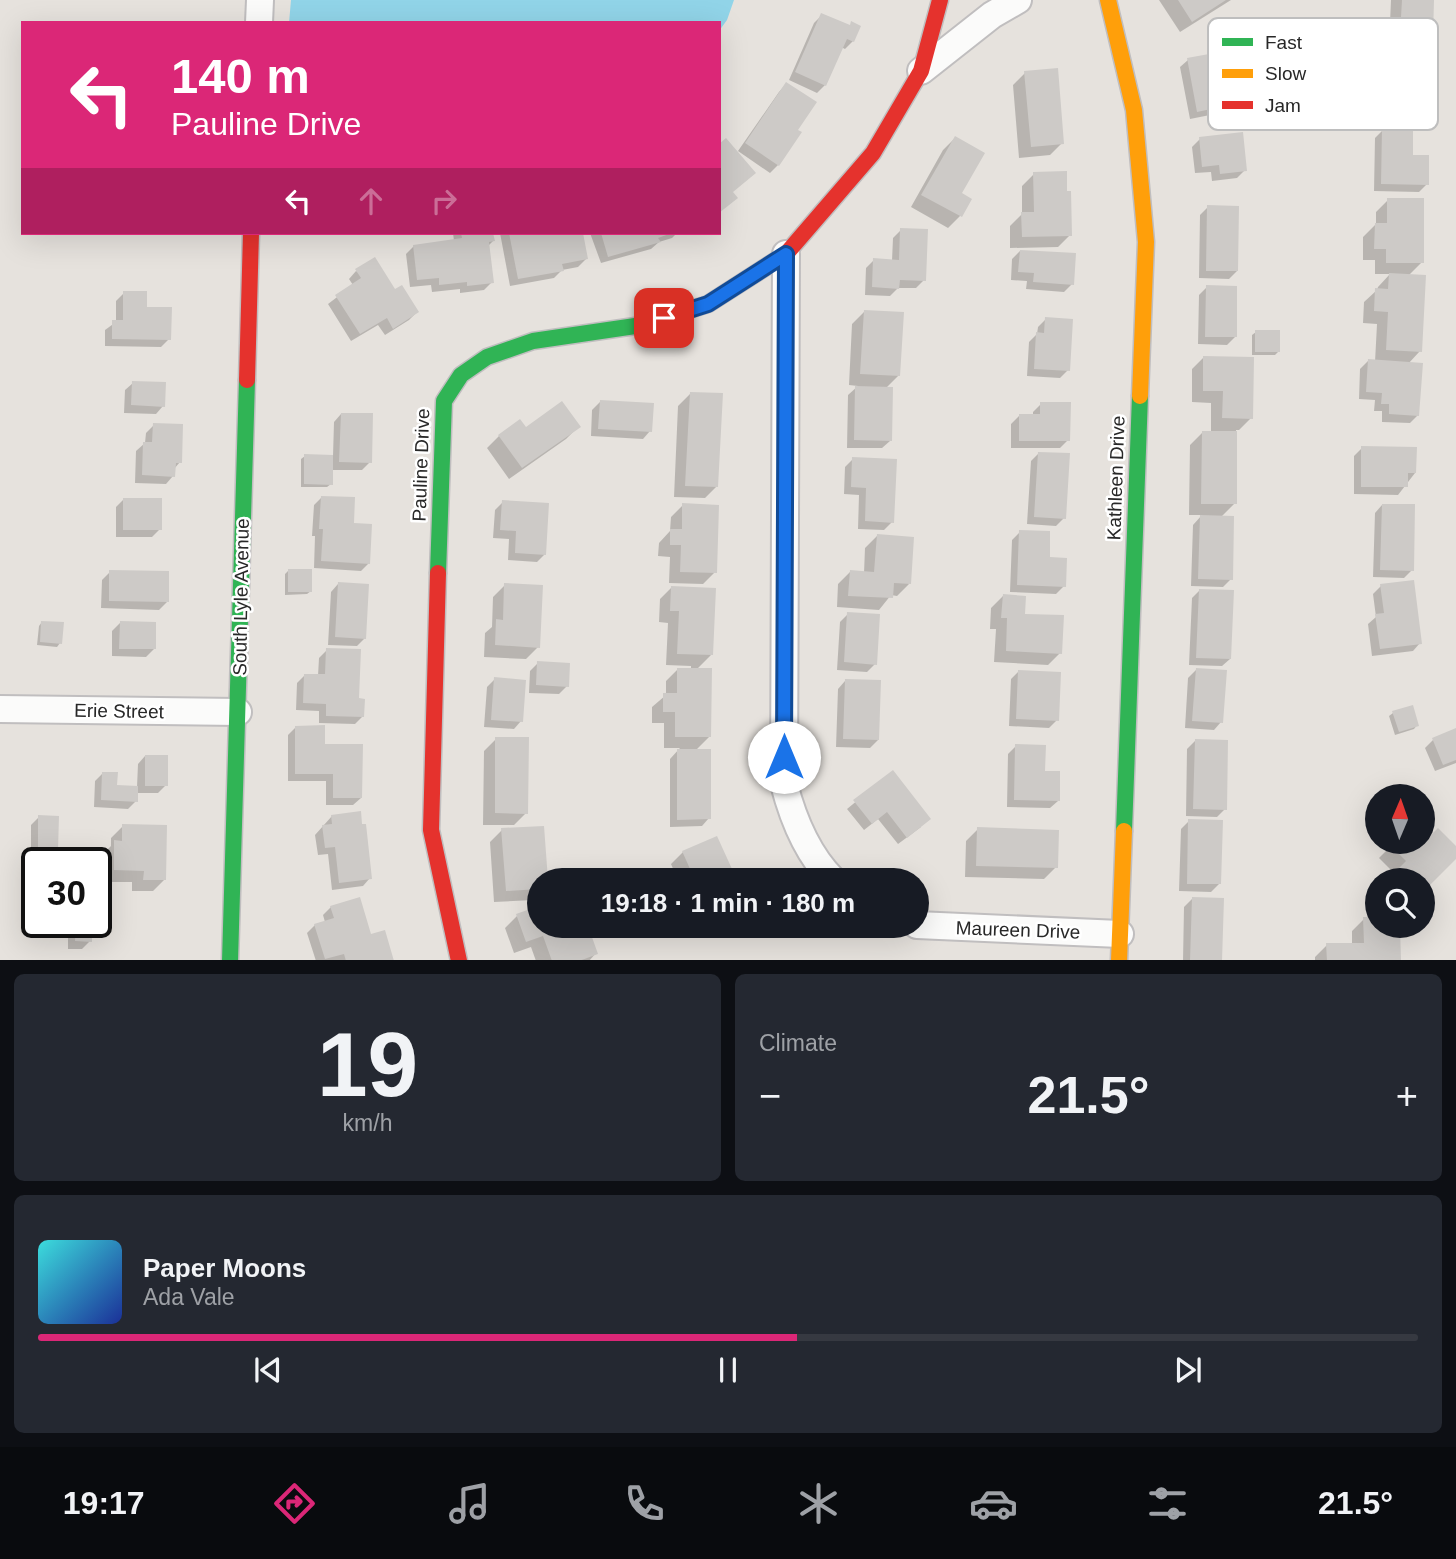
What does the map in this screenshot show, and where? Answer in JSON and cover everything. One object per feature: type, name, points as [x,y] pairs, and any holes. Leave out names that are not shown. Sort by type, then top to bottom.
[{"type":"street","points":[[259,21],[260,0]]},
{"type":"street","name":"Pauline Drive","points":[[460,960],[431,830],[443,401],[461,375],[487,357],[533,341],[642,325],[708,304],[786,254],[873,153],[921,71],[940,0]]},
{"type":"street","points":[[921,71],[992,15],[1018,0]]},
{"type":"street","name":"Kathleen Drive","points":[[1108,0],[1134,110],[1146,243],[1119,960]]},
{"type":"street","name":"South Lyle Avenue","points":[[230,960],[251,235]]},
{"type":"street","points":[[786,254],[784,784],[791,813],[821,868]]},
{"type":"street","name":"Erie Street","points":[[0,709],[238,712]]},
{"type":"street","name":"Maureen Drive","points":[[929,926],[1120,934]]},
{"type":"water","points":[[291,0],[734,0],[721,28],[721,21],[289,21]]},
{"type":"building","points":[[1178,0],[1226,0],[1192,22]]},
{"type":"building","points":[[1402,0],[1434,0],[1434,18],[1401,18]]},
{"type":"building","points":[[821,13],[850,25],[851,21],[861,26],[854,42],[847,39],[826,86],[795,72]]},
{"type":"building","points":[[1208,54],[1208,110],[1197,112],[1187,58]]},
{"type":"building","points":[[1058,68],[1064,144],[1031,147],[1024,71]]},
{"type":"building","points":[[786,82],[817,102],[798,130],[802,132],[779,166],[745,143]]},
{"type":"building","points":[[1382,130],[1413,130],[1413,155],[1429,155],[1429,185],[1381,184]]},
{"type":"building","points":[[1243,132],[1247,171],[1220,174],[1219,165],[1202,167],[1199,137]]},
{"type":"building","points":[[955,136],[985,153],[962,193],[972,199],[962,217],[921,195]]},
{"type":"building","points":[[726,138],[756,173],[733,192],[738,198],[721,211],[721,142]]},
{"type":"building","points":[[1067,171],[1067,191],[1071,191],[1072,236],[1022,237],[1021,212],[1034,212],[1033,172]]},
{"type":"building","points":[[1387,198],[1424,198],[1424,263],[1386,263],[1386,249],[1374,249],[1375,223],[1387,223]]},
{"type":"building","points":[[1207,205],[1239,206],[1238,271],[1206,271]]},
{"type":"building","points":[[900,228],[928,229],[926,281],[900,280],[899,289],[872,287],[873,258],[899,260]]},
{"type":"building","points":[[461,235],[494,235],[495,241],[489,242],[494,283],[439,285],[439,278],[417,280],[413,245],[462,238]]},
{"type":"building","points":[[509,235],[583,235],[588,259],[562,264],[564,271],[518,279]]},
{"type":"building","points":[[602,235],[666,235],[658,238],[661,242],[608,257]]},
{"type":"building","points":[[1020,250],[1076,253],[1074,285],[1033,282],[1034,273],[1018,272]]},
{"type":"building","points":[[375,257],[395,289],[402,285],[419,312],[393,329],[387,318],[360,334],[335,295],[361,278],[355,269]]},
{"type":"building","points":[[1389,273],[1426,275],[1422,352],[1386,350],[1388,312],[1374,311],[1375,288],[1388,289]]},
{"type":"building","points":[[1206,285],[1237,286],[1237,337],[1205,337]]},
{"type":"building","points":[[123,291],[147,291],[147,307],[172,307],[171,340],[112,339],[112,320],[123,320]]},
{"type":"building","points":[[864,310],[904,312],[900,376],[860,374]]},
{"type":"building","points":[[1045,317],[1073,319],[1070,371],[1034,369],[1036,332],[1044,333]]},
{"type":"building","points":[[1255,330],[1280,330],[1280,352],[1255,352]]},
{"type":"building","points":[[1203,356],[1254,357],[1253,419],[1222,418],[1223,391],[1203,391]]},
{"type":"building","points":[[1368,359],[1423,363],[1419,416],[1389,414],[1389,404],[1381,404],[1382,393],[1366,392]]},
{"type":"building","points":[[132,381],[166,382],[165,407],[131,405]]},
{"type":"building","points":[[855,386],[893,387],[892,441],[854,440]]},
{"type":"building","points":[[690,392],[723,393],[718,487],[685,486]]},
{"type":"building","points":[[600,400],[654,403],[652,432],[598,429]]},
{"type":"building","points":[[562,401],[581,427],[522,468],[498,435],[520,419],[526,427]]},
{"type":"building","points":[[1040,402],[1071,402],[1070,441],[1019,441],[1019,414],[1040,414]]},
{"type":"building","points":[[341,413],[373,413],[372,463],[339,462]]},
{"type":"building","points":[[153,423],[183,424],[182,463],[176,463],[175,477],[142,475],[143,442],[152,442]]},
{"type":"building","points":[[1202,431],[1237,431],[1237,504],[1201,504]]},
{"type":"building","points":[[1361,446],[1417,447],[1416,473],[1408,473],[1408,487],[1361,487]]},
{"type":"building","points":[[1038,452],[1070,453],[1066,519],[1034,517]]},
{"type":"building","points":[[304,454],[333,455],[333,485],[304,484]]},
{"type":"building","points":[[852,457],[897,459],[894,523],[865,521],[866,488],[851,487]]},
{"type":"building","points":[[321,496],[355,497],[354,523],[372,524],[370,564],[321,561]]},
{"type":"building","points":[[123,498],[162,498],[162,530],[123,530]]},
{"type":"building","points":[[502,500],[549,503],[546,555],[515,553],[516,531],[500,530]]},
{"type":"building","points":[[682,503],[719,505],[717,573],[680,572],[681,545],[670,545],[670,529],[682,529]]},
{"type":"building","points":[[1382,504],[1415,504],[1414,571],[1380,570]]},
{"type":"building","points":[[1200,515],[1234,516],[1233,580],[1198,579]]},
{"type":"building","points":[[1019,530],[1050,531],[1050,557],[1067,558],[1066,587],[1017,585]]},
{"type":"building","points":[[877,534],[914,537],[911,584],[894,583],[893,598],[848,596],[850,570],[874,572]]},
{"type":"building","points":[[288,569],[312,569],[312,592],[288,592]]},
{"type":"building","points":[[109,570],[169,571],[169,602],[109,601]]},
{"type":"building","points":[[1414,580],[1422,644],[1380,649],[1375,614],[1384,613],[1380,584]]},
{"type":"building","points":[[338,582],[369,584],[366,639],[335,637]]},
{"type":"building","points":[[504,583],[543,585],[540,648],[495,645],[496,619],[503,620]]},
{"type":"building","points":[[671,586],[716,588],[713,655],[677,654],[679,611],[670,611]]},
{"type":"building","points":[[1199,589],[1234,590],[1231,659],[1196,658]]},
{"type":"building","points":[[1003,594],[1026,596],[1025,614],[1064,615],[1062,654],[1006,651],[1007,618],[1001,618]]},
{"type":"building","points":[[847,612],[880,614],[877,665],[844,662]]},
{"type":"building","points":[[41,621],[64,622],[62,644],[40,642]]},
{"type":"building","points":[[120,621],[156,622],[156,649],[119,649]]},
{"type":"building","points":[[326,648],[361,649],[359,698],[365,699],[364,717],[326,716],[326,704],[303,703],[304,674],[325,674]]},
{"type":"building","points":[[537,661],[570,663],[569,687],[536,685]]},
{"type":"building","points":[[677,668],[712,668],[711,737],[675,737],[675,712],[663,712],[663,693],[677,693]]},
{"type":"building","points":[[1196,668],[1227,670],[1223,723],[1192,721]]},
{"type":"building","points":[[1018,670],[1061,672],[1059,721],[1016,719]]},
{"type":"building","points":[[494,677],[526,680],[523,722],[491,720]]},
{"type":"building","points":[[845,679],[881,680],[879,740],[843,739]]},
{"type":"building","points":[[1413,705],[1419,726],[1399,732],[1392,711]]},
{"type":"building","points":[[325,725],[325,744],[363,744],[362,798],[333,798],[333,774],[295,774],[295,726]]},
{"type":"building","points":[[1456,728],[1456,760],[1443,765],[1432,738]]},
{"type":"building","points":[[495,737],[529,737],[528,814],[495,813]]},
{"type":"building","points":[[1195,739],[1228,740],[1227,810],[1193,809]]},
{"type":"building","points":[[1015,744],[1046,745],[1045,771],[1060,771],[1060,801],[1014,800]]},
{"type":"building","points":[[677,749],[711,749],[711,819],[677,820]]},
{"type":"building","points":[[145,755],[168,755],[168,786],[145,786]]},
{"type":"building","points":[[893,770],[931,819],[907,838],[887,812],[872,824],[853,800]]},
{"type":"building","points":[[102,772],[118,772],[117,785],[138,786],[138,802],[101,800]]},
{"type":"building","points":[[361,811],[362,824],[366,824],[372,879],[339,883],[335,847],[325,848],[322,825],[332,824],[331,815]]},
{"type":"building","points":[[38,815],[59,816],[58,847],[38,847]]},
{"type":"building","points":[[1188,819],[1223,820],[1221,884],[1187,884]]},
{"type":"building","points":[[122,824],[167,825],[166,880],[143,880],[144,871],[114,870],[114,840],[122,841]]},
{"type":"building","points":[[544,826],[547,868],[527,868],[527,890],[506,891],[501,828]]},
{"type":"building","points":[[977,827],[1059,830],[1058,868],[976,866]]},
{"type":"building","points":[[1438,828],[1456,846],[1456,859],[1435,880],[1435,868],[1399,868],[1406,861],[1399,854],[1435,854],[1435,831]]},
{"type":"building","points":[[717,836],[732,868],[690,868],[682,851]]},
{"type":"building","points":[[360,897],[371,934],[385,930],[394,960],[346,960],[344,954],[325,959],[314,924],[334,918],[330,906]]},
{"type":"building","points":[[1192,897],[1224,898],[1222,960],[1190,960]]},
{"type":"building","points":[[527,910],[527,938],[537,938],[526,942],[516,914]]},
{"type":"building","points":[[1365,917],[1365,938],[1400,938],[1401,960],[1327,960],[1326,943],[1364,943]]},
{"type":"building","points":[[75,938],[92,938],[92,942],[75,941]]},
{"type":"building","points":[[544,938],[592,938],[598,954],[582,960],[552,960]]},
{"type":"traffic: fast","points":[[438,573],[444,401],[461,375],[487,357],[533,341],[642,325],[676,314]]},
{"type":"traffic: fast","points":[[230,960],[247,380]]},
{"type":"traffic: fast","points":[[1124,831],[1140,396]]},
{"type":"traffic: slow","points":[[1108,0],[1134,110],[1146,242],[1140,396]]},
{"type":"traffic: slow","points":[[1119,960],[1124,831]]},
{"type":"traffic: jam","points":[[676,314],[708,304],[786,254],[873,153],[921,71],[940,0]]},
{"type":"traffic: jam","points":[[247,380],[251,235]]},
{"type":"traffic: jam","points":[[438,573],[431,830],[459,960]]},
{"type":"route","points":[[664,318],[708,304],[786,254],[784,757]]}]
